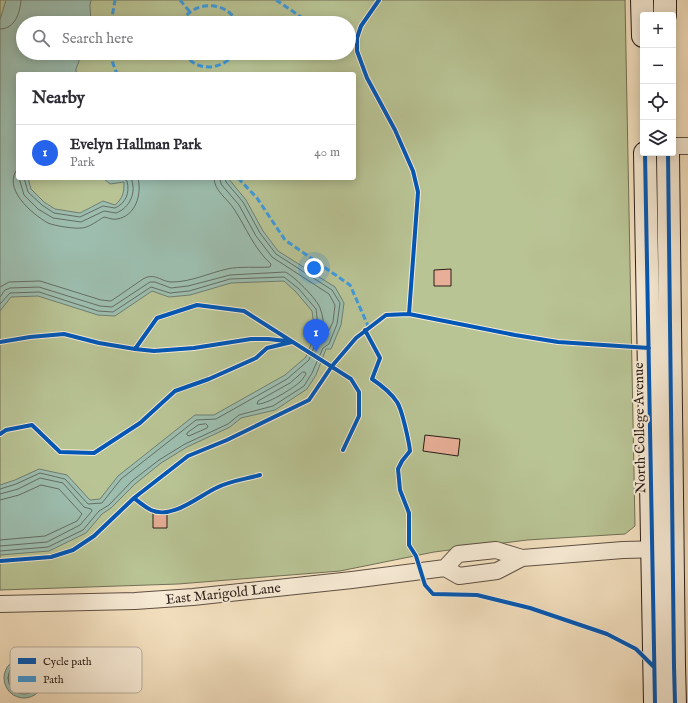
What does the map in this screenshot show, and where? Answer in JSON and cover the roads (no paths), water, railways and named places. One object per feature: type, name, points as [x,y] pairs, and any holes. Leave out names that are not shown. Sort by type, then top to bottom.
[{"type":"street","points":[[642,0],[642,12]]},
{"type":"street","points":[[665,0],[665,12]]},
{"type":"street","points":[[676,146],[688,146]]},
{"type":"street","name":"North College Avenue","points":[[645,156],[662,550],[675,703]]},
{"type":"street","name":"North College Avenue","points":[[655,703],[662,550],[668,156]]},
{"type":"street","points":[[522,558],[497,571],[459,576],[445,568],[458,554],[496,550],[522,558],[623,550],[662,550]]},
{"type":"street","name":"East Marigold Lane","points":[[0,604],[135,601],[193,597],[345,581],[445,568]]},
{"type":"water","points":[[6,0],[91,0],[91,16],[16,16],[16,60],[79,60],[76,72],[16,72],[16,180],[29,180],[31,189],[44,202],[55,209],[80,213],[103,201],[115,205],[120,200],[124,189],[124,182],[110,184],[105,180],[230,180],[246,200],[263,231],[278,251],[335,287],[344,303],[341,325],[331,349],[326,349],[316,375],[307,389],[275,410],[241,418],[230,427],[187,447],[161,463],[135,484],[111,508],[102,514],[86,533],[49,551],[0,555],[0,485],[39,469],[67,475],[90,500],[100,499],[118,476],[195,415],[214,415],[285,375],[306,357],[315,334],[312,311],[296,292],[284,281],[231,283],[190,295],[169,297],[152,291],[115,316],[98,315],[38,296],[11,297],[0,311],[0,20]]},
{"type":"water","points":[[10,664],[10,692],[5,686],[4,682],[4,674]]},
{"type":"water","points":[[11,693],[37,693],[28,698],[20,698]]},
{"type":"place","name":"Evelyn Hallman Park","points":[[316,352]]}]
